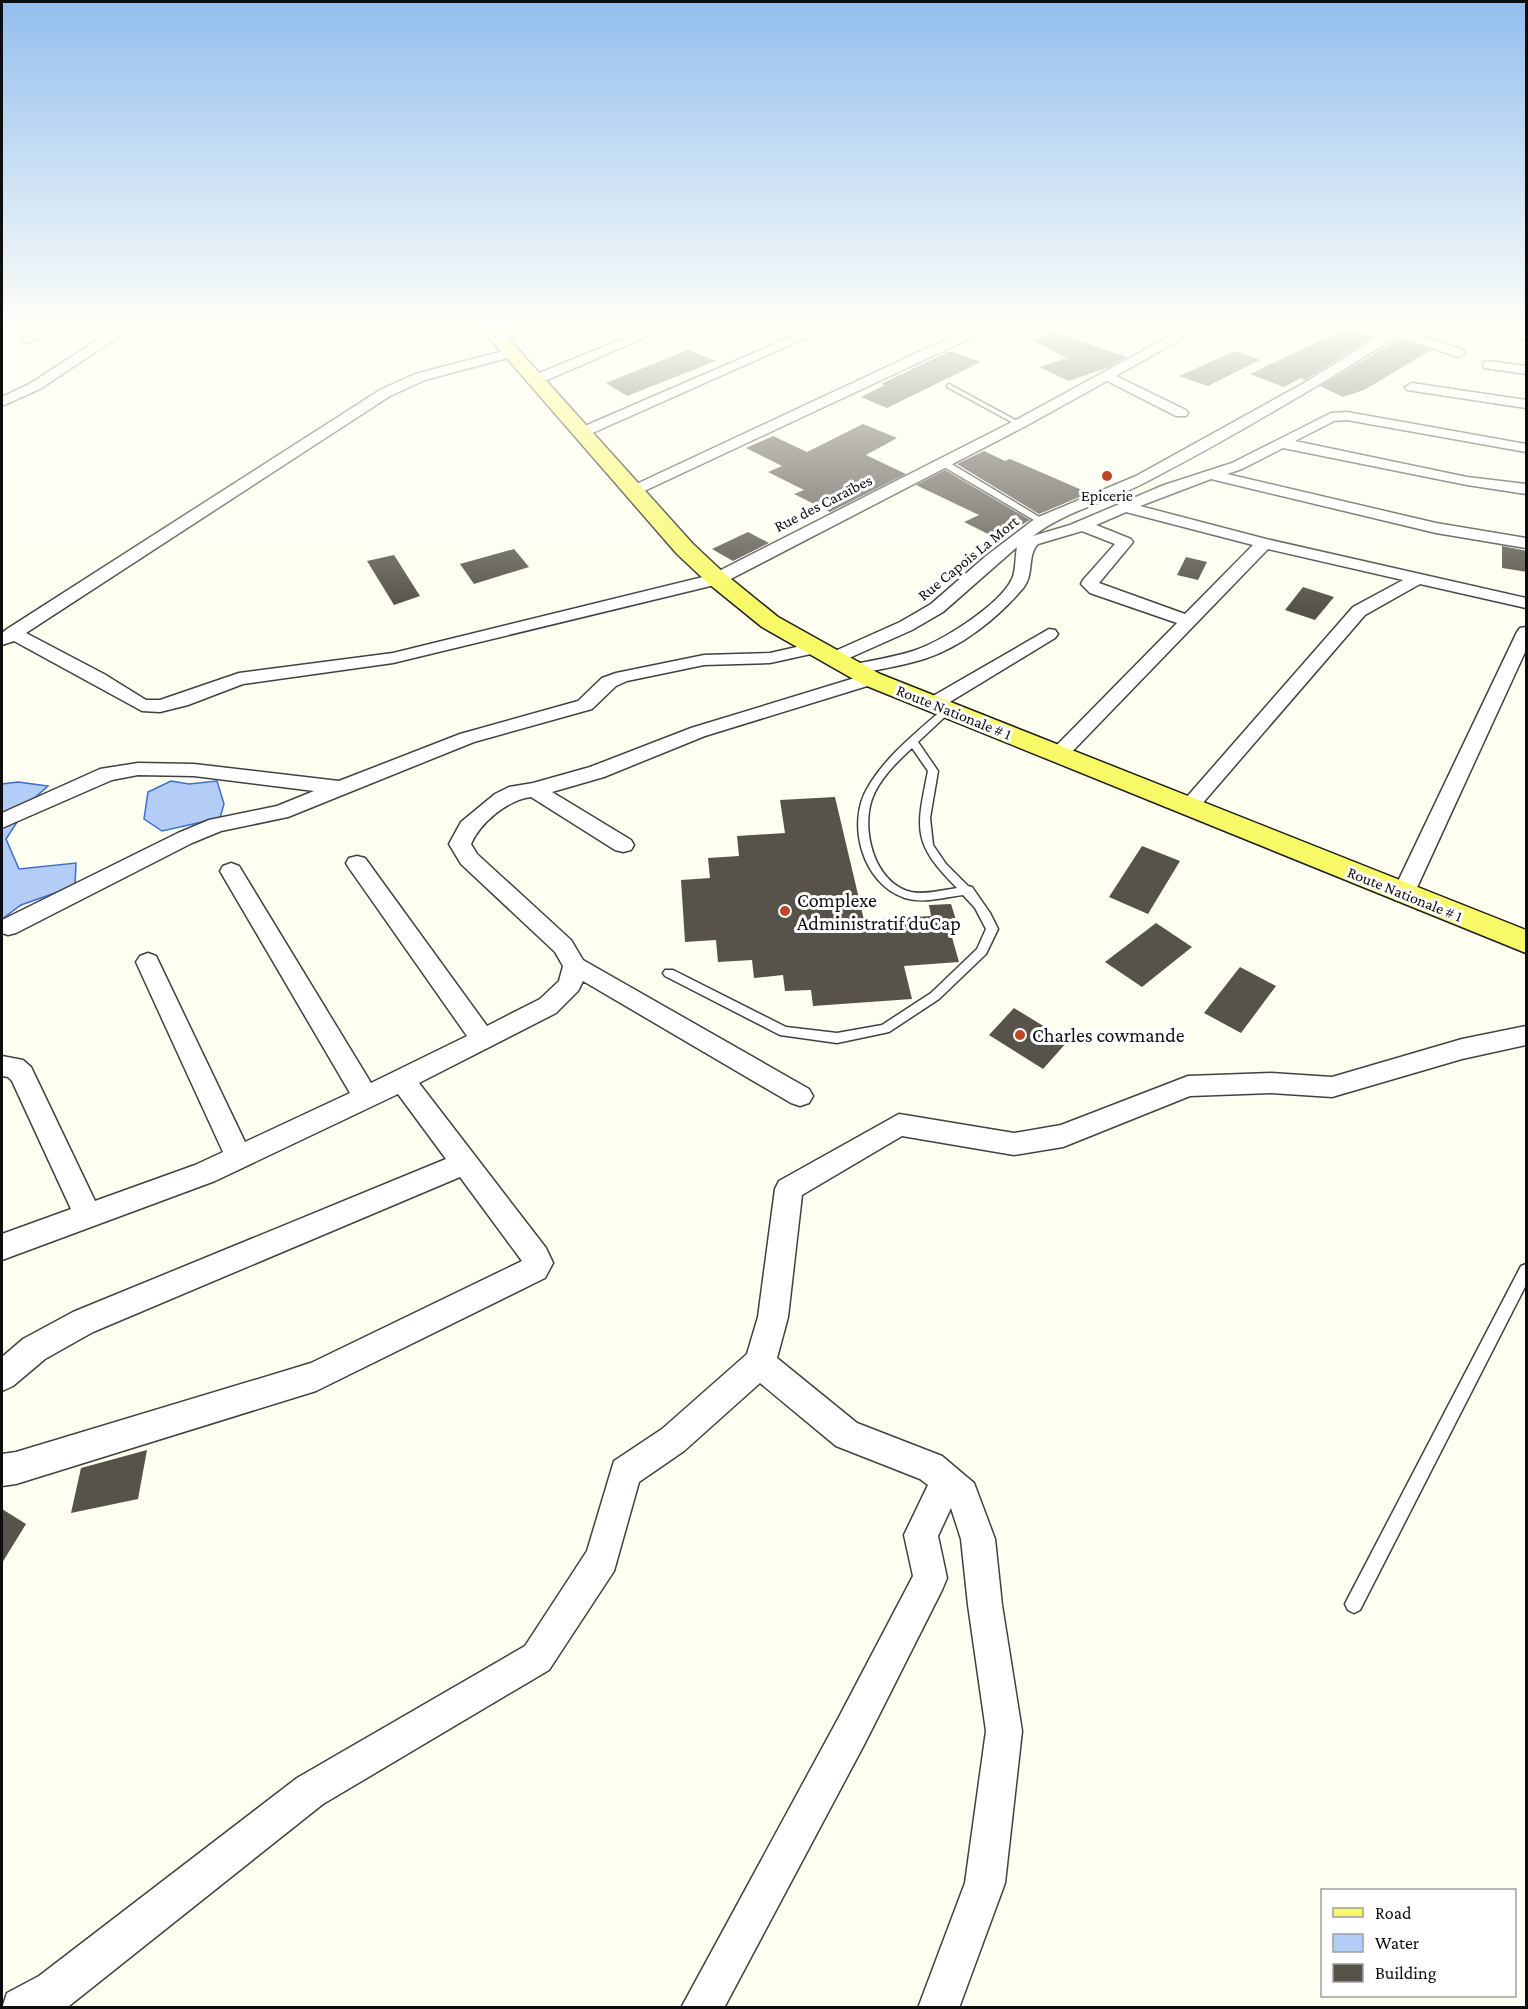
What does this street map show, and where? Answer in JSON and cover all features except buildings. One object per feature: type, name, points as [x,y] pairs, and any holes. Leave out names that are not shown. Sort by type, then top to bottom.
[{"type":"main road","name":"Route Nationale # 1","points":[[571,419],[685,549],[717,579],[770,622],[842,664],[1058,755],[1527,942]]},
{"type":"street","points":[[7,637],[345,419]]},
{"type":"street","points":[[583,432],[614,419]]},
{"type":"street","points":[[635,490],[788,419]]},
{"type":"street","name":"Rue des Caraïbes","points":[[7,637],[98,678],[142,705],[160,706],[181,701],[239,679],[393,658],[717,579],[1029,419]]},
{"type":"street","name":"Rue Capois La Mort","points":[[842,664],[937,608],[992,559],[1042,521],[1142,479],[1250,419]]},
{"type":"street","points":[[8,927],[185,838],[216,825],[281,812],[467,738],[585,705],[609,682],[622,677],[704,660],[770,658],[842,664],[919,655],[943,645],[987,615],[1004,600],[1021,579],[1025,548],[1032,541],[1083,526],[1168,488],[1237,466],[1332,419]]},
{"type":"street","points":[[1354,419],[1527,448]]},
{"type":"street","points":[[1282,443],[1467,481],[1527,489]]},
{"type":"street","points":[[1212,475],[1436,528],[1527,543]]},
{"type":"street","points":[[1125,507],[1264,543],[1527,603]]},
{"type":"street","points":[[1083,526],[1125,542],[1089,584],[1095,589],[1189,621]]},
{"type":"street","points":[[1058,755],[1264,543]]},
{"type":"street","points":[[1188,807],[1359,611],[1416,579]]},
{"type":"street","points":[[1403,894],[1527,632]]},
{"type":"street","points":[[940,707],[1049,634]]},
{"type":"street","points":[[800,1096],[575,966],[562,946],[470,859],[460,844],[468,827],[502,799],[516,792],[534,790],[597,772],[698,732],[842,664]]},
{"type":"street","points":[[2,821],[107,774],[138,770],[194,770],[282,779],[339,788]]},
{"type":"street","points":[[534,790],[623,846]]},
{"type":"street","points":[[357,863],[483,1040]]},
{"type":"street","points":[[231,871],[366,1097]]},
{"type":"street","points":[[148,962],[239,1157]]},
{"type":"street","points":[[2,1247],[205,1173],[402,1080],[548,1006],[570,985],[575,966]]},
{"type":"street","points":[[44,2002],[310,1791],[537,1658],[602,1559],[626,1472],[673,1440],[760,1363],[773,1317],[789,1189],[898,1125],[1014,1144],[1063,1136],[1188,1086],[1271,1083],[1332,1087],[1462,1049],[1527,1036]]},
{"type":"street","points":[[2,1066],[14,1067],[22,1074],[88,1215]]},
{"type":"street","points":[[2,1470],[16,1468],[316,1376],[535,1269],[539,1263],[536,1257],[402,1080]]},
{"type":"street","points":[[2,1376],[34,1349],[83,1322],[465,1163]]},
{"type":"street","points":[[760,1363],[847,1435],[931,1467],[963,1494],[978,1539],[985,1605],[1004,1731],[985,1883],[938,2007]]},
{"type":"street","points":[[701,2007],[852,1730],[930,1578],[921,1535],[947,1480]]},
{"type":"lane","points":[[1009,419],[1019,424]]},
{"type":"lane","points":[[942,462],[1042,521]]},
{"type":"lane","points":[[940,707],[913,743],[883,773],[867,798],[863,824],[867,854],[884,880],[902,893],[910,895],[968,890]]},
{"type":"lane","points":[[669,973],[784,1032],[837,1038],[885,1029],[934,996],[982,951],[992,929],[986,914],[968,890],[945,868],[928,844],[925,812],[933,771],[913,743]]},
{"type":"lane","points":[[1354,1604],[1527,1271]]},
{"type":"water","points":[[171,781],[189,784],[217,781],[224,804],[220,818],[162,831],[144,819],[148,792]]},
{"type":"water","points":[[18,782],[48,786],[30,802],[6,839],[19,869],[76,863],[75,886],[21,905],[2,919],[2,784]]},
{"type":"place","name":"Epicerie","points":[[1107,476]]},
{"type":"place","name":"Complexe Administratif duCap","points":[[785,911]]},
{"type":"place","name":"Charles cowmande","points":[[1020,1035]]}]
